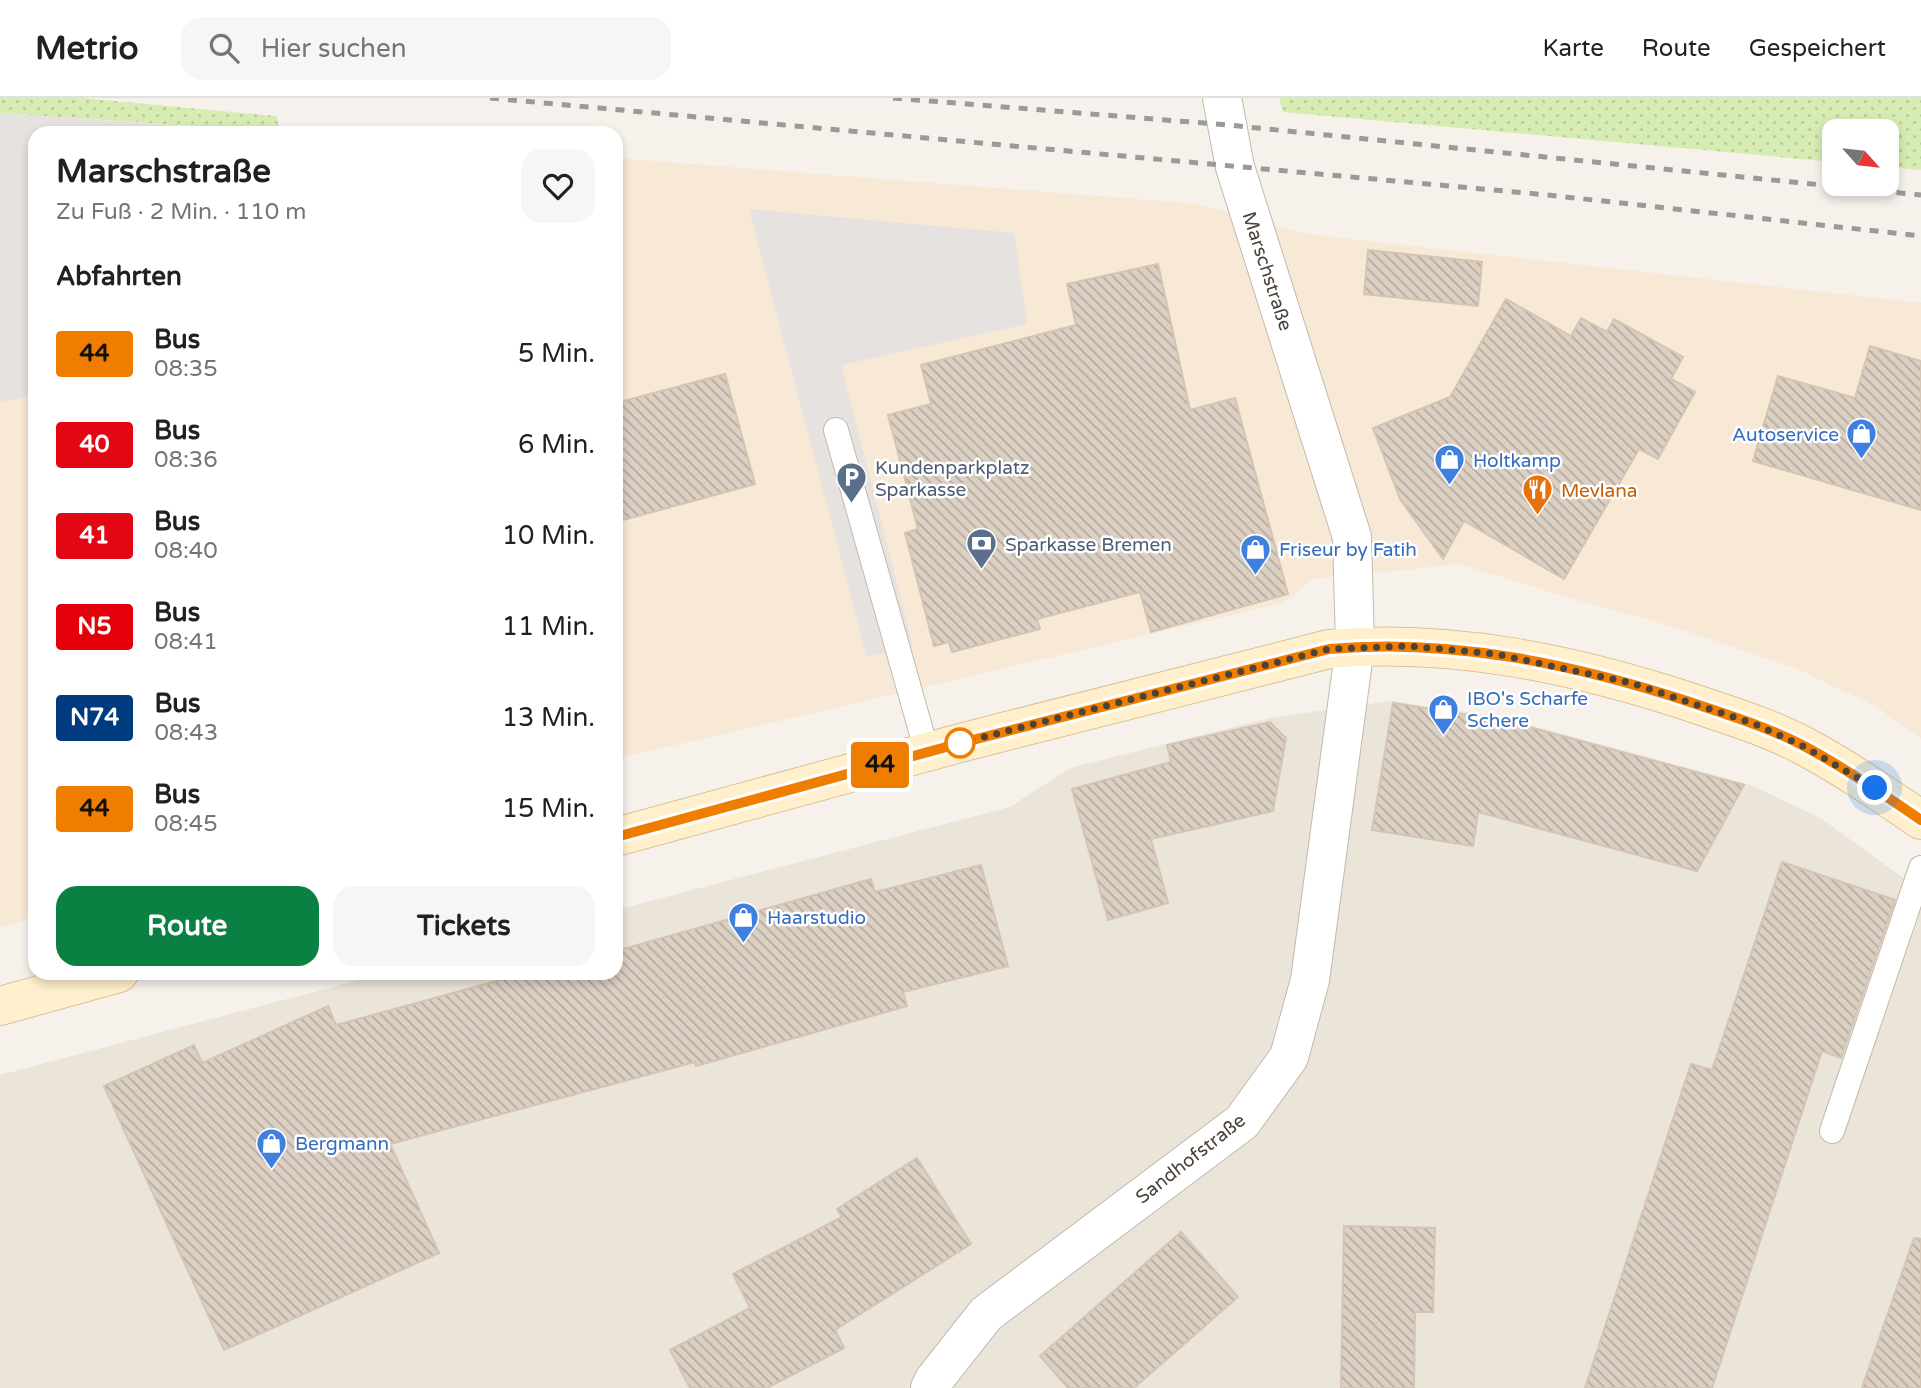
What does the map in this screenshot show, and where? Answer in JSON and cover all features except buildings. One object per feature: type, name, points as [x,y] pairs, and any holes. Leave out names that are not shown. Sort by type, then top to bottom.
[{"type":"main road","points":[[623,835],[927,752],[1329,649],[1355,646],[1409,646],[1496,654],[1631,683],[1755,724],[1803,746],[1875,788],[1921,820]]},
{"type":"main road","points":[[0,1006],[94,980]]},
{"type":"street","name":"Marschstraße","points":[[1222,98],[1235,167],[1352,537],[1355,646]]},
{"type":"street","name":"Sandhofstraße","points":[[930,1388],[986,1314],[1242,1122],[1289,1057],[1310,980],[1355,646]]},
{"type":"lane","points":[[836,430],[927,752]]},
{"type":"lane","points":[[1832,1131],[1921,868]]},
{"type":"shaded area","points":[[0,113],[190,126],[28,126],[28,918],[0,928]]},
{"type":"shaded area","points":[[0,113],[183,126],[28,126],[28,396],[0,402]]},
{"type":"shaded area","points":[[623,159],[1199,204],[1307,234],[1921,303],[1921,739],[1877,707],[1797,669],[1678,628],[1460,564],[1313,579],[1284,603],[623,757]]},
{"type":"shaded area","name":"Kundenparkplatz Sparkasse","points":[[749,209],[1014,233],[1027,324],[841,365],[913,646],[867,657]]},
{"type":"shaded area","points":[[1392,701],[1499,717],[1751,785],[1822,819],[1921,891],[1921,1388],[0,1388],[0,1075],[359,980],[623,980],[623,908],[1010,807],[1070,768],[1269,718]]},
{"type":"green space","points":[[0,98],[82,98],[276,116],[279,126],[192,126],[0,113]]},
{"type":"green space","points":[[1279,98],[1921,98],[1921,170],[1899,168],[1899,119],[1822,119],[1822,161],[1283,112]]},
{"type":"railway","points":[[490,98],[1548,195],[1921,236]]},
{"type":"railway","points":[[893,98],[1228,125],[1921,195]]},
{"type":"bus line","name":"44","points":[[623,835],[961,743],[1329,649],[1355,646],[1409,646],[1496,654],[1631,683],[1755,724],[1803,746],[1875,788],[1921,820]]},
{"type":"place","name":"Autoservice","points":[[1862,461]]},
{"type":"place","name":"Holtkamp","points":[[1450,487]]},
{"type":"place","name":"Kundenparkplatz Sparkasse","points":[[852,505]]},
{"type":"place","name":"Mevlana","points":[[1538,517]]},
{"type":"place","name":"Sparkasse Bremen","points":[[982,571]]},
{"type":"place","name":"Friseur by Fatih","points":[[1256,576]]},
{"type":"place","name":"IBO's Scharfe Schere","points":[[1444,736]]},
{"type":"place","name":"Haarstudio","points":[[744,944]]},
{"type":"place","name":"Bergmann","points":[[272,1170]]},
{"type":"route","points":[[960,743],[1329,649],[1409,646],[1496,654],[1631,683],[1755,724],[1803,746],[1875,788]]}]
